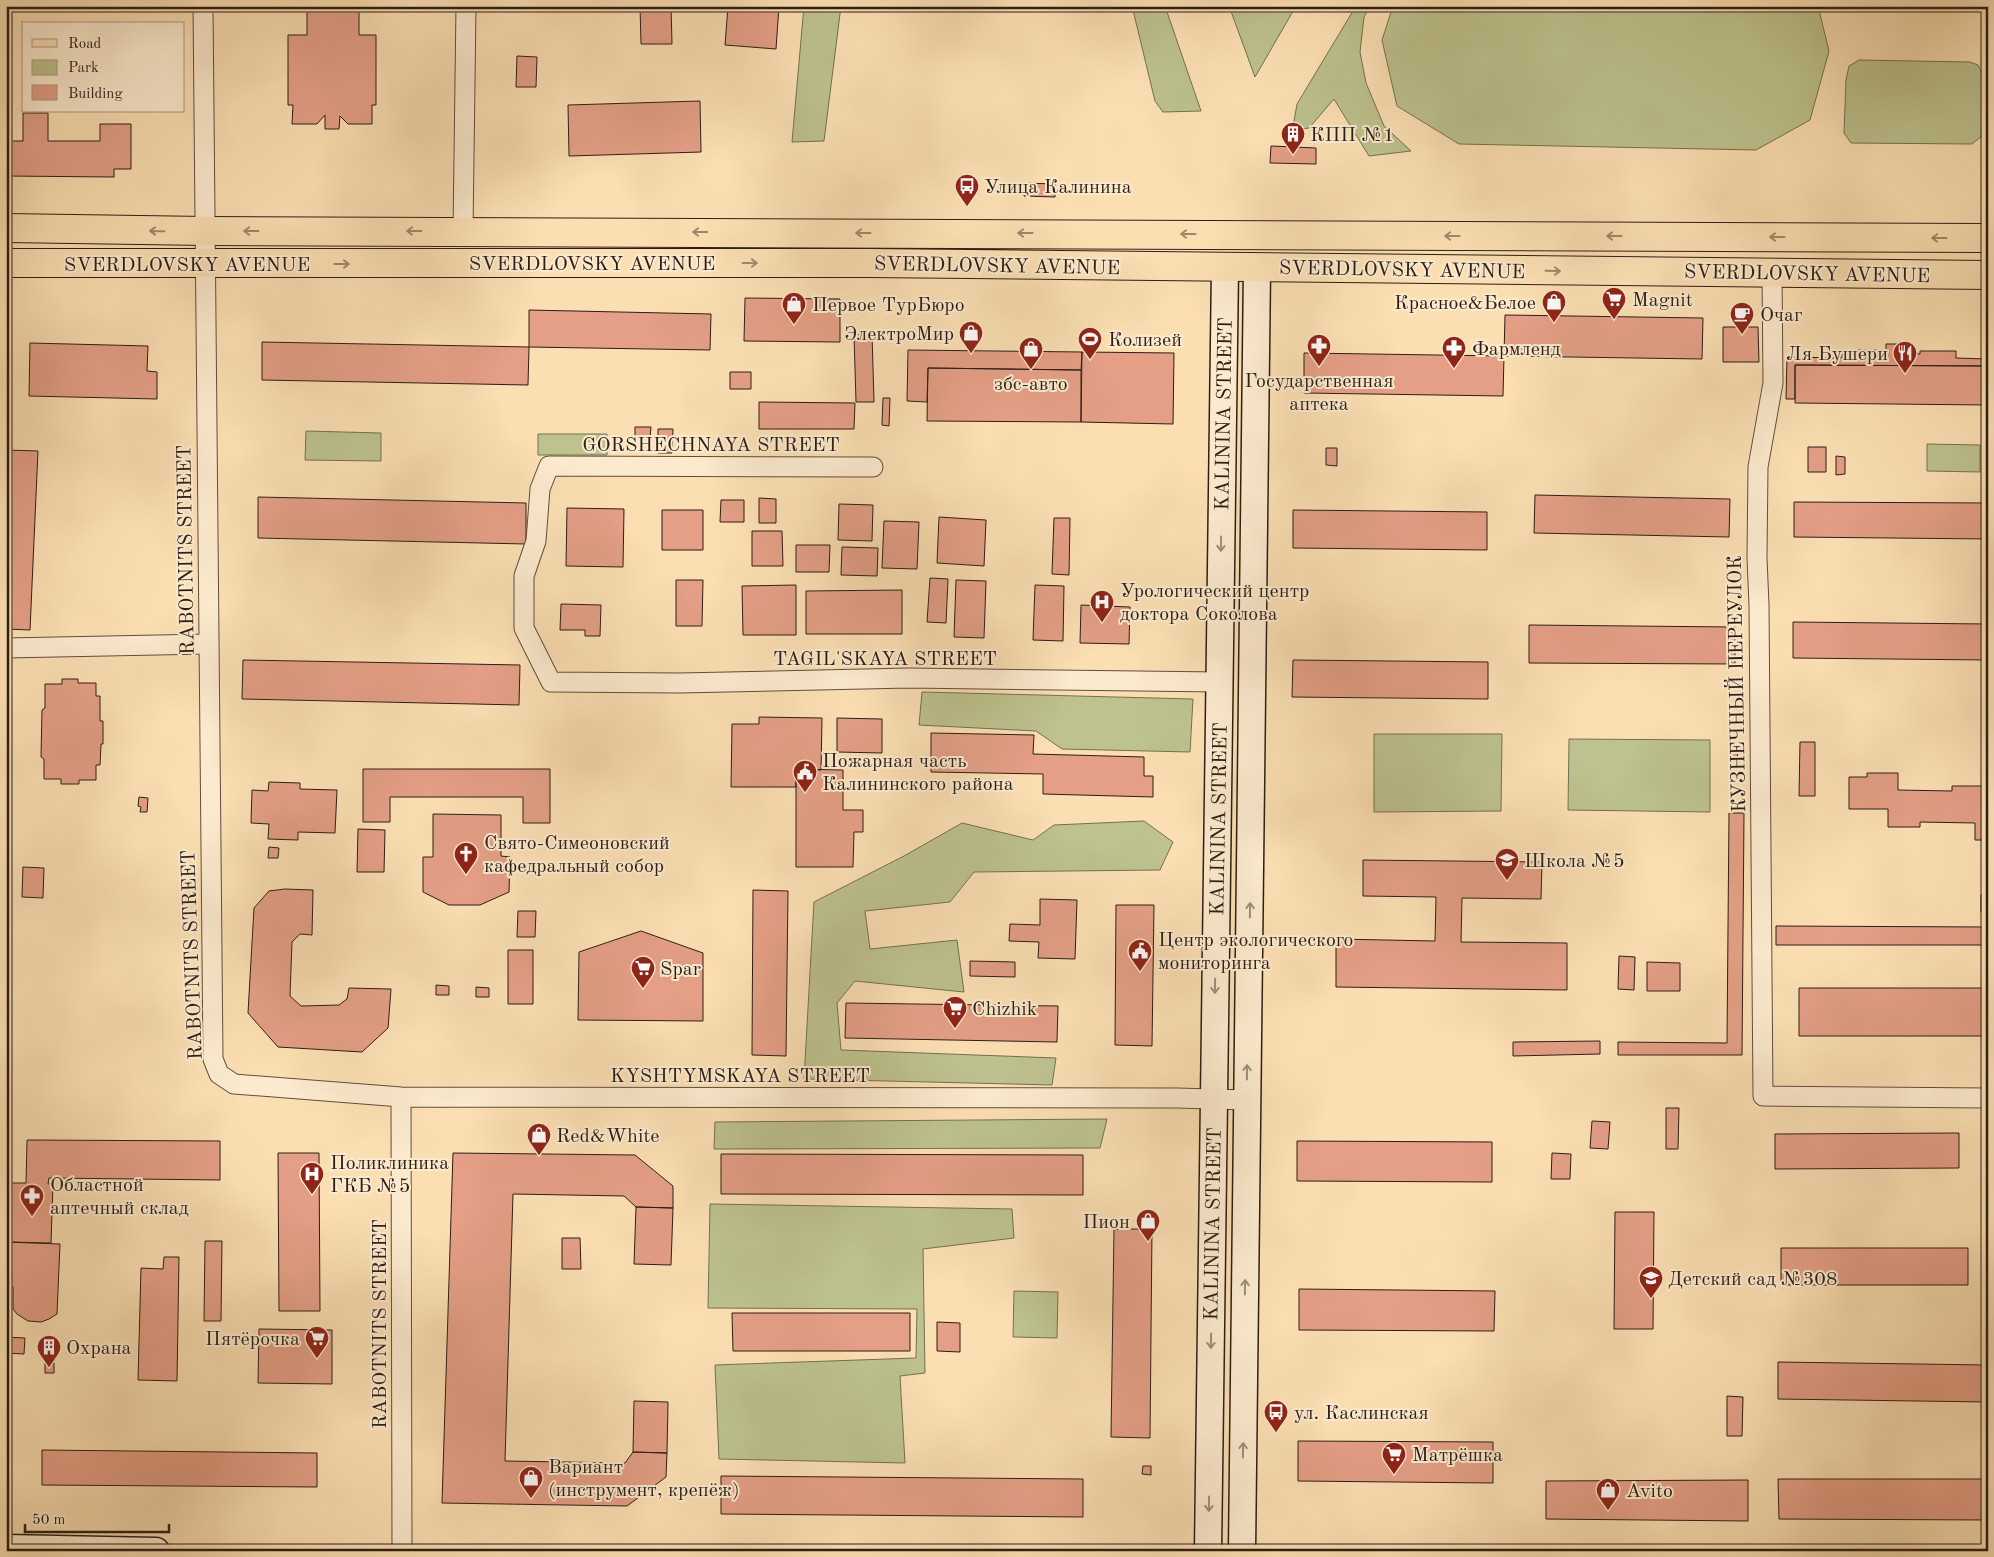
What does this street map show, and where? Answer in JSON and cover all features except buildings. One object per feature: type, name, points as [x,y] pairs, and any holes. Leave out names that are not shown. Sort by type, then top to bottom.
[{"type":"main road","name":"SVERDLOVSKY AVENUE","points":[[10,227],[206,231],[1988,238]]},
{"type":"main road","points":[[1225,268],[1236,234]]},
{"type":"main road","points":[[1236,234],[1258,268]]},
{"type":"main road","name":"SVERDLOVSKY AVENUE","points":[[6,263],[869,263],[1988,275]]},
{"type":"main road","name":"KALININA STREET","points":[[1208,1551],[1225,268]]},
{"type":"main road","name":"KALININA STREET","points":[[1242,1551],[1258,268]]},
{"type":"main road","points":[[6,1548],[156,1551]]},
{"type":"street","name":"RABOTNITS STREET","points":[[203,6],[213,1060],[219,1074],[234,1084]]},
{"type":"street","points":[[463,231],[466,6]]},
{"type":"street","name":"КУЗНЕЧНЫЙ ПЕРЕУЛОК","points":[[1772,273],[1773,383],[1758,467],[1763,1096],[1988,1098]]},
{"type":"street","name":"GORSHECHNAYA STREET","points":[[551,682],[524,628],[524,576],[536,541],[540,489],[549,466],[873,467]]},
{"type":"street","points":[[6,648],[208,644]]},
{"type":"street","name":"TAGIL'SKAYA STREET","points":[[551,682],[679,683],[909,678],[1219,682]]},
{"type":"street","name":"KYSHTYMSKAYA STREET","points":[[234,1084],[401,1097],[1247,1100]]},
{"type":"street","name":"RABOTNITS STREET","points":[[401,1097],[402,1551]]},
{"type":"green space","points":[[804,6],[841,6],[824,141],[792,142]]},
{"type":"green space","points":[[1132,6],[1165,6],[1201,111],[1163,112],[1155,101]]},
{"type":"green space","points":[[1229,6],[1296,6],[1255,77]]},
{"type":"green space","points":[[1356,6],[1370,6],[1364,17],[1360,52],[1366,83],[1384,126],[1411,151],[1369,156],[1334,99],[1309,128],[1302,129],[1294,121],[1297,104]]},
{"type":"green space","points":[[1393,6],[1818,6],[1829,51],[1810,120],[1756,150],[1459,144],[1397,106],[1382,40]]},
{"type":"green space","points":[[1859,60],[1970,62],[1978,65],[1984,77],[1982,136],[1972,144],[1851,143],[1844,133],[1846,80],[1849,66]]},
{"type":"green space","points":[[306,431],[381,433],[381,461],[305,460]]},
{"type":"green space","points":[[538,434],[607,434],[607,455],[538,455]]},
{"type":"green space","points":[[1927,444],[1980,445],[1980,472],[1927,471]]},
{"type":"green space","points":[[922,692],[1193,699],[1190,752],[1062,749],[1036,731],[919,725]]},
{"type":"green space","points":[[1374,734],[1502,734],[1501,811],[1374,812]]},
{"type":"green space","points":[[1569,739],[1710,740],[1710,812],[1568,810]]},
{"type":"green space","points":[[1144,821],[1173,842],[1160,870],[974,872],[950,902],[865,911],[870,949],[957,940],[964,992],[855,981],[837,1003],[841,1050],[1056,1058],[1052,1085],[804,1079],[814,902],[904,856],[962,823],[1033,840],[1054,825]]},
{"type":"green space","points":[[1107,1119],[1100,1148],[714,1149],[715,1122]]},
{"type":"green space","points":[[710,1204],[1012,1209],[1014,1238],[923,1249],[925,1373],[900,1376],[905,1463],[719,1459],[715,1365],[916,1358],[917,1309],[708,1308]]},
{"type":"green space","points":[[1014,1291],[1058,1292],[1057,1338],[1013,1337]]},
{"type":"place","name":"КПП №1","points":[[1293,155]]},
{"type":"place","name":"Улица Калинина","points":[[967,207]]},
{"type":"place","name":"Magnit","points":[[1614,320]]},
{"type":"place","name":"Красное&Белое","points":[[1554,323]]},
{"type":"place","name":"Первое ТурБюро","points":[[794,325]]},
{"type":"place","name":"Очаг","points":[[1742,335]]},
{"type":"place","name":"ЭлектроМир","points":[[971,354]]},
{"type":"place","name":"Колизей","points":[[1090,360]]},
{"type":"place","name":"Государственная аптека","points":[[1319,367]]},
{"type":"place","name":"Фармленд","points":[[1454,369]]},
{"type":"place","name":"збс-авто","points":[[1031,370]]},
{"type":"place","name":"Ля Бушери","points":[[1905,374]]},
{"type":"place","name":"Урологический центр доктора Соколова","points":[[1102,623]]},
{"type":"place","name":"Пожарная часть Калининского района","points":[[805,793]]},
{"type":"place","name":"Свято-Симеоновский кафедральный собор","points":[[466,875]]},
{"type":"place","name":"Школа №5","points":[[1507,881]]},
{"type":"place","name":"Центр экологического мониторинга","points":[[1140,972]]},
{"type":"place","name":"Spar","points":[[643,989]]},
{"type":"place","name":"Chizhik","points":[[955,1029]]},
{"type":"place","name":"Red&White","points":[[539,1156]]},
{"type":"place","name":"Поликлиника ГКБ №5","points":[[312,1195]]},
{"type":"place","name":"Областной аптечный склад","points":[[32,1217]]},
{"type":"place","name":"Пион","points":[[1148,1242]]},
{"type":"place","name":"Детский сад №308","points":[[1651,1299]]},
{"type":"place","name":"Пятёрочка","points":[[317,1359]]},
{"type":"place","name":"Охрана","points":[[49,1368]]},
{"type":"place","name":"ул. Каслинская","points":[[1276,1433]]},
{"type":"place","name":"Матрёшка","points":[[1394,1475]]},
{"type":"place","name":"Вариант (инструмент, крепёж)","points":[[531,1499]]},
{"type":"place","name":"Avito","points":[[1608,1511]]}]
